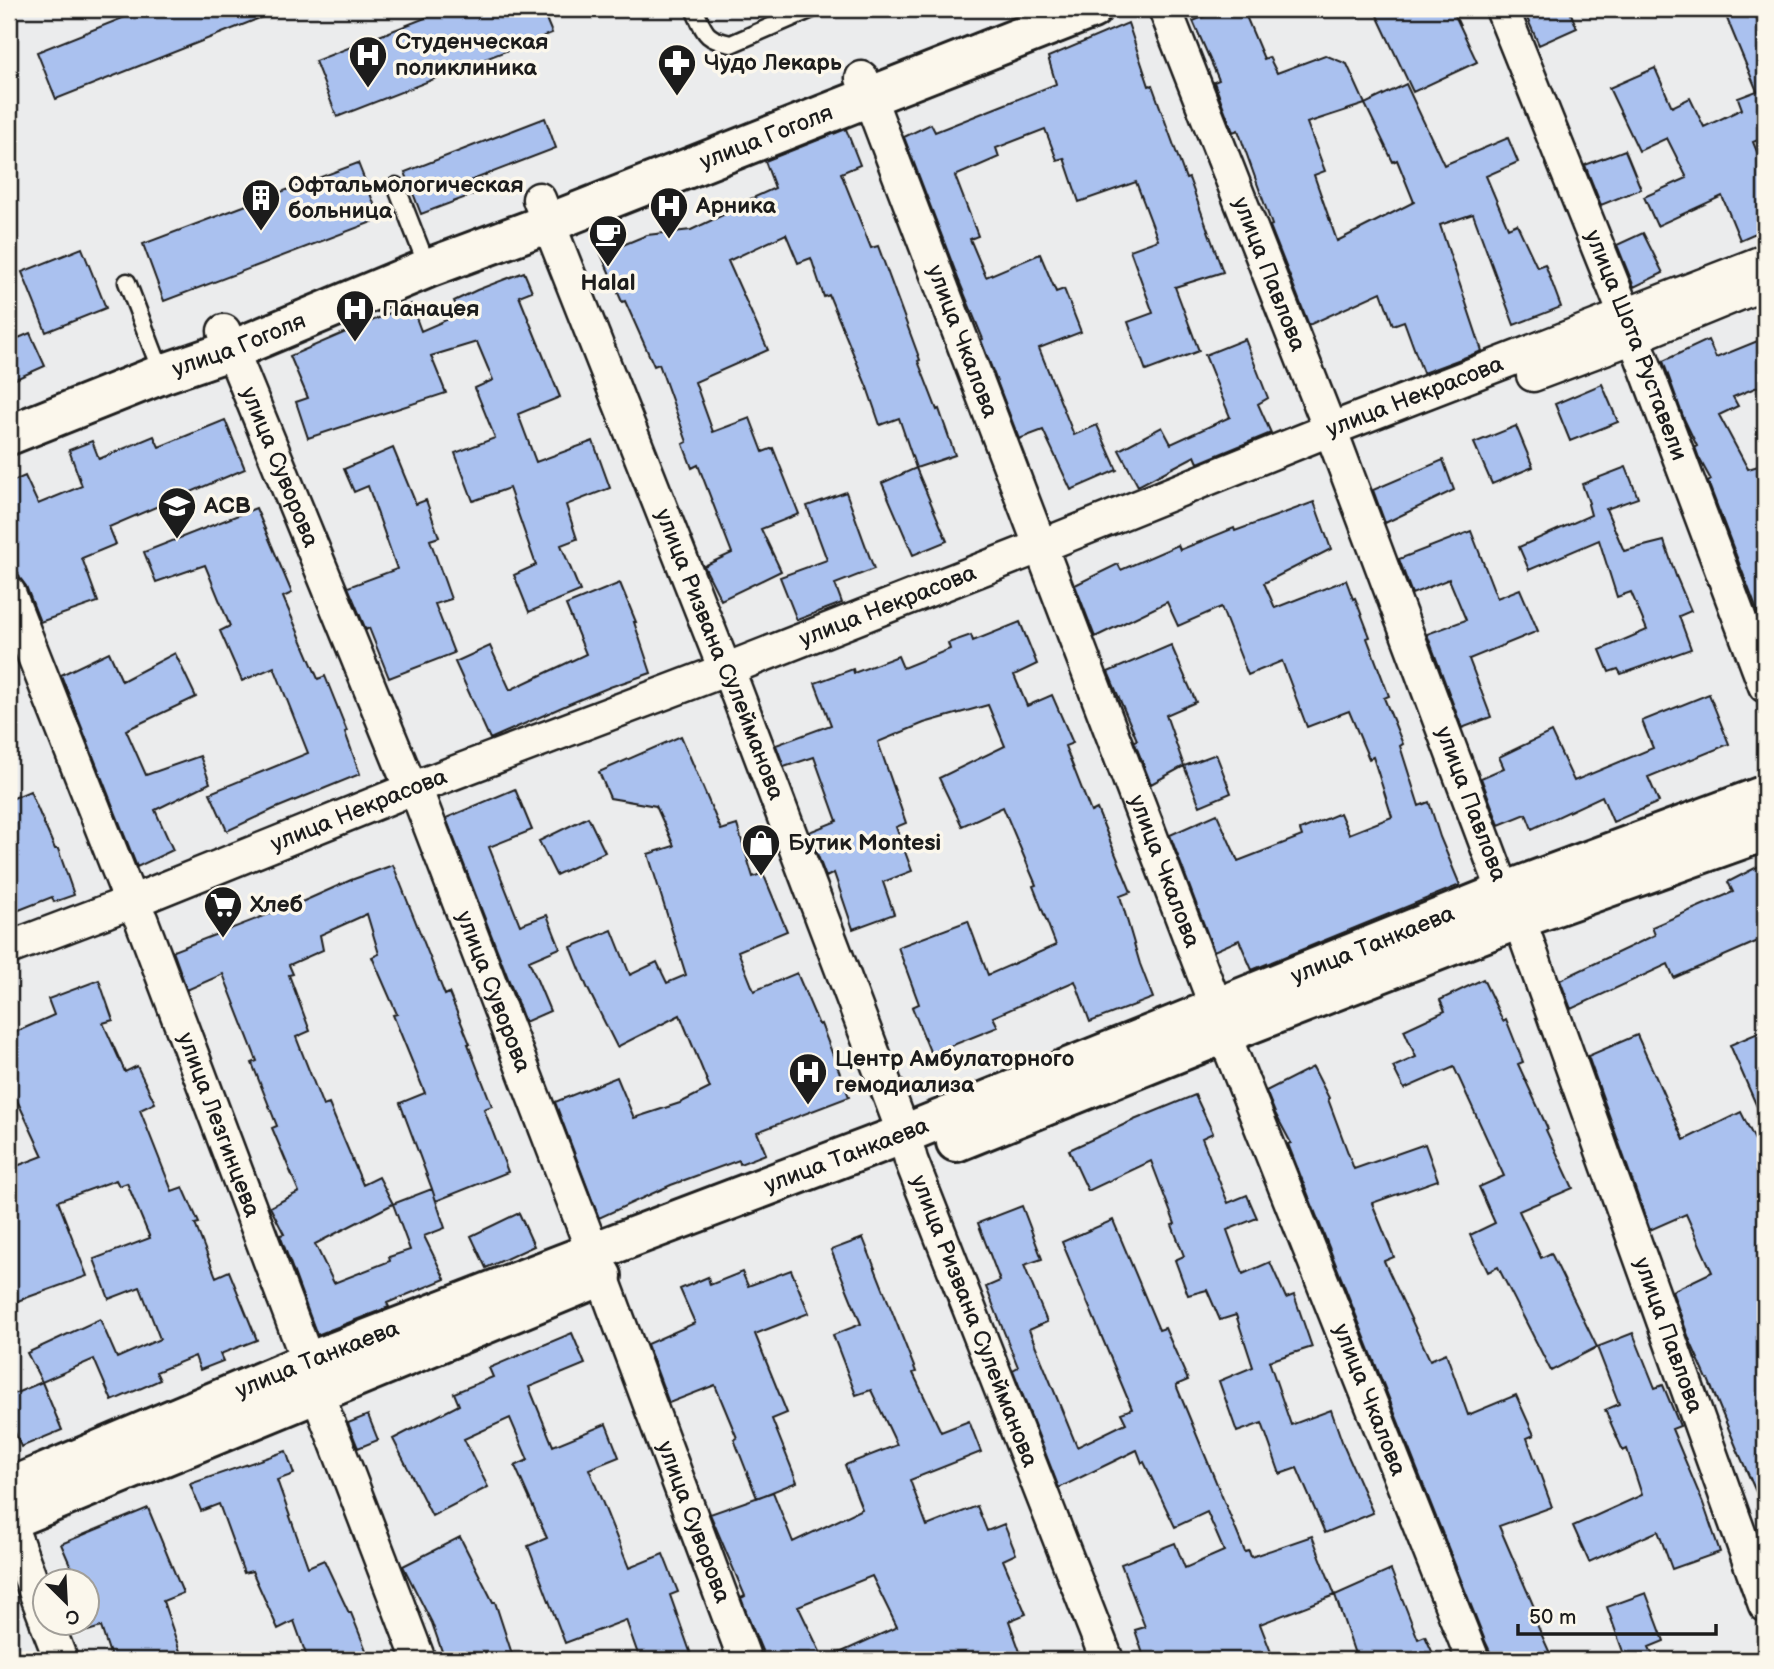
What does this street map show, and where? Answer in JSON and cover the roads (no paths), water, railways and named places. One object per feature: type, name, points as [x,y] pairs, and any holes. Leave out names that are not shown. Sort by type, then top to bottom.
[{"type":"main road","name":"улица Гоголя","points":[[866,87],[1026,9]]},
{"type":"main road","name":"улица Гоголя","points":[[9,413],[158,366],[228,340],[424,257],[866,87],[1092,9]]},
{"type":"main road","name":"улица Гоголя","points":[[9,435],[158,366]]},
{"type":"main road","name":"улица Танкаева","points":[[9,1488],[313,1378],[597,1264],[908,1147],[1511,905],[1765,795]]},
{"type":"main road","name":"улица Танкаева","points":[[1511,905],[1765,831]]},
{"type":"main road","name":"улица Танкаева","points":[[9,1521],[313,1378]]},
{"type":"street","name":"улица Павлова","points":[[1165,9],[1511,905],[1765,1605]]},
{"type":"street","name":"улица Шота Руставели","points":[[1502,9],[1629,327],[1765,686]]},
{"type":"street","name":"улица Чкалова","points":[[866,87],[1220,1021],[1473,1660]]},
{"type":"street","name":"улица Ризвана Сулейманова","points":[[544,211],[729,677],[1107,1660]]},
{"type":"street","name":"улица Некрасова","points":[[1629,327],[1765,261]]},
{"type":"street","name":"улица Некрасова","points":[[9,969],[136,911],[416,796],[1044,555],[1333,439],[1629,327],[1765,284]]},
{"type":"street","name":"улица Суворова","points":[[228,340],[416,796],[597,1264],[745,1660]]},
{"type":"street","name":"улица Лезгинцева","points":[[9,593],[136,911],[419,1660]]},
{"type":"street","name":"улица Некрасова","points":[[9,948],[136,911]]},
{"type":"street","points":[[9,1521],[32,1584]]},
{"type":"street","points":[[52,1638],[61,1660]]},
{"type":"lane","points":[[694,9],[707,35],[717,41],[731,44],[812,9]]},
{"type":"lane","points":[[396,186],[424,257]]},
{"type":"lane","points":[[127,282],[158,366]]},
{"type":"place","name":"Студенческая поликлиника","points":[[368,89]]},
{"type":"place","name":"Чудо Лекарь","points":[[677,97]]},
{"type":"place","name":"Офтальмологическая больница","points":[[261,232]]},
{"type":"place","name":"Арника","points":[[669,240]]},
{"type":"place","name":"Halal","points":[[608,268]]},
{"type":"place","name":"Панацея","points":[[355,343]]},
{"type":"place","name":"АCB","points":[[177,540]]},
{"type":"place","name":"Бутик Montesi","points":[[761,877]]},
{"type":"place","name":"Хлеб","points":[[223,939]]},
{"type":"place","name":"Центр Амбулаторного гемодиализа","points":[[808,1106]]}]
